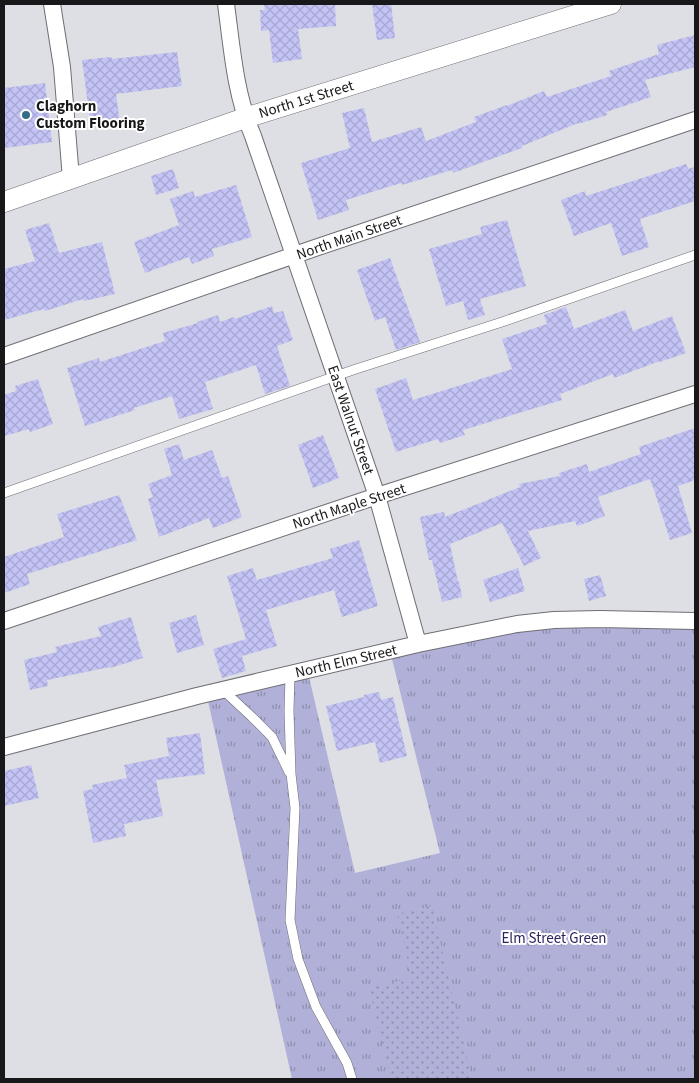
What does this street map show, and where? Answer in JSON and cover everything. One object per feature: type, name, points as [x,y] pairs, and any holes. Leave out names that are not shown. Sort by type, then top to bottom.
[{"type":"street","points":[[52,4],[62,67],[72,179]]},
{"type":"street","name":"East Walnut Street","points":[[226,4],[238,89],[245,118],[253,136],[377,496],[418,644]]},
{"type":"street","name":"North 1st Street","points":[[4,202],[245,118],[611,4]]},
{"type":"street","name":"North Main Street","points":[[4,356],[695,120]]},
{"type":"street","name":"North Maple Street","points":[[4,621],[377,496],[695,394]]},
{"type":"street","name":"North Elm Street","points":[[4,747],[223,690],[418,644],[517,624],[554,620],[600,619],[695,621]]},
{"type":"lane","points":[[4,493],[336,377],[695,256]]},
{"type":"lane","points":[[290,675],[291,774],[295,808],[290,920],[298,959],[316,1007],[347,1063],[352,1079]]},
{"type":"lane","points":[[223,690],[272,738],[291,774]]},
{"type":"green space","name":"Elm Street Green","points":[[695,628],[695,1079],[292,1079],[208,701],[309,677],[355,873],[440,853],[391,655],[530,630]]},
{"type":"green space","points":[[432,906],[472,1079],[391,1079],[369,988],[412,978],[397,914]]},
{"type":"building","points":[[264,4],[335,4],[336,26],[298,29],[302,59],[273,63],[269,30],[261,31],[260,10],[265,10]]},
{"type":"building","points":[[372,4],[391,4],[395,38],[377,40]]},
{"type":"building","points":[[695,35],[695,67],[645,80],[651,97],[606,112],[607,115],[578,123],[522,146],[522,148],[453,173],[452,170],[346,200],[349,210],[318,220],[301,163],[350,148],[342,113],[364,108],[372,142],[421,127],[426,141],[476,122],[474,117],[544,91],[547,97],[611,76],[609,71],[659,54],[657,45]]},
{"type":"building","points":[[177,52],[182,86],[116,94],[120,123],[91,127],[82,60],[111,57],[112,59]]},
{"type":"building","name":"Claghorn Custom Flooring","points":[[45,83],[52,142],[4,148],[4,88]]},
{"type":"building","points":[[686,164],[688,169],[695,167],[695,201],[640,219],[649,247],[622,256],[611,223],[574,236],[561,200],[585,191],[586,196]]},
{"type":"building","points":[[173,169],[179,188],[156,195],[151,176]]},
{"type":"building","points":[[236,185],[252,237],[212,249],[214,256],[192,264],[189,257],[145,273],[134,242],[179,225],[170,199],[193,191],[195,197]]},
{"type":"building","points":[[507,220],[526,286],[480,299],[485,315],[468,320],[463,301],[446,306],[429,249],[482,234],[480,227]]},
{"type":"building","points":[[49,223],[59,253],[102,242],[115,294],[84,301],[83,299],[45,311],[44,309],[4,320],[4,269],[35,261],[25,230]]},
{"type":"building","points":[[390,258],[420,342],[396,350],[385,317],[375,321],[357,270]]},
{"type":"building","points":[[272,306],[274,313],[283,311],[293,340],[277,346],[290,386],[265,394],[256,365],[205,382],[213,409],[179,419],[172,396],[85,426],[67,368],[99,358],[100,362],[165,341],[163,333],[218,315],[220,322],[234,317],[235,319]]},
{"type":"building","points":[[566,307],[574,329],[625,310],[633,331],[672,316],[686,353],[614,378],[613,374],[560,394],[562,400],[463,430],[465,435],[440,443],[438,439],[396,452],[375,389],[406,378],[413,400],[512,369],[502,339],[547,324],[544,315]]},
{"type":"building","points":[[38,379],[53,424],[30,432],[29,429],[4,436],[4,395],[16,391],[15,386]]},
{"type":"building","points":[[695,428],[695,480],[678,486],[692,533],[670,540],[650,479],[598,497],[605,516],[577,526],[575,521],[528,531],[541,558],[524,566],[502,523],[450,544],[462,597],[442,602],[432,560],[429,560],[420,517],[444,512],[445,517],[520,487],[519,484],[560,476],[559,473],[587,464],[589,472],[641,454],[639,447]]},
{"type":"building","points":[[323,435],[339,478],[313,488],[298,445]]},
{"type":"building","points":[[179,444],[184,460],[212,450],[222,478],[228,476],[242,517],[213,528],[209,518],[159,537],[148,499],[153,497],[148,484],[172,475],[164,449]]},
{"type":"building","points":[[119,495],[137,540],[27,574],[30,584],[4,593],[4,557],[64,537],[57,514]]},
{"type":"building","points":[[359,540],[378,606],[342,617],[334,590],[266,610],[277,646],[242,656],[246,671],[222,678],[213,649],[246,639],[227,576],[253,568],[257,580],[333,558],[330,549]]},
{"type":"building","points":[[518,568],[525,591],[490,602],[483,580]]},
{"type":"building","points":[[600,575],[606,596],[589,601],[584,579]]},
{"type":"building","points":[[196,615],[204,645],[177,653],[169,623]]},
{"type":"building","points":[[131,617],[143,658],[110,668],[47,680],[48,686],[30,690],[24,660],[57,652],[55,647],[101,636],[98,627]]},
{"type":"building","points":[[379,692],[381,700],[393,697],[407,756],[380,763],[375,742],[337,751],[326,706]]},
{"type":"building","points":[[200,733],[205,774],[156,780],[163,816],[124,824],[126,836],[93,843],[83,791],[93,789],[92,785],[127,778],[124,765],[169,756],[166,738]]},
{"type":"building","points":[[31,765],[39,798],[4,806],[4,771]]},
{"type":"place","name":"Claghorn Custom Flooring","points":[[26,115]]}]
